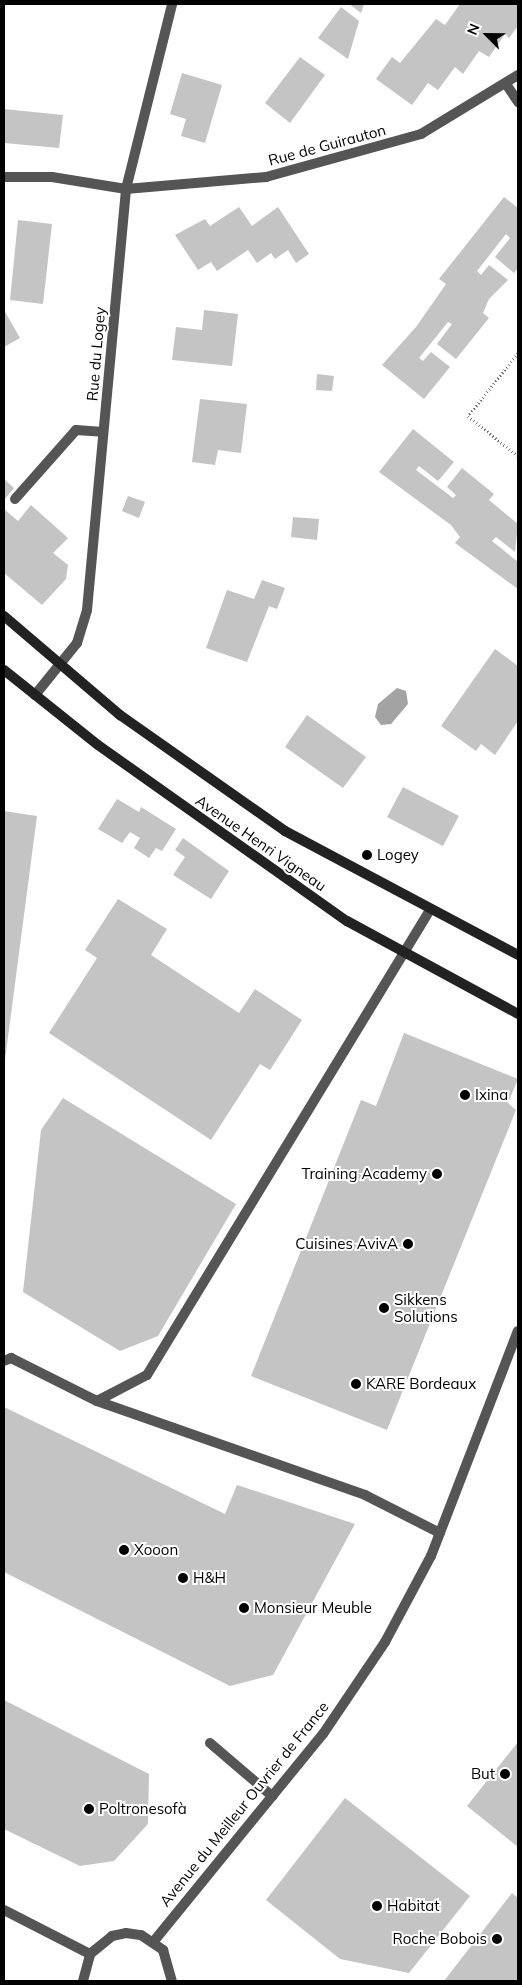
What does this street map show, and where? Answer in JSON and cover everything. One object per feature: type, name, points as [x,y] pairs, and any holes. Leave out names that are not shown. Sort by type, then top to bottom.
[{"type":"street","name":"Rue du Logey","points":[[35,695],[58,664],[78,643],[87,610],[126,189],[172,4]]},
{"type":"street","name":"Rue de Guirauton","points":[[4,177],[52,177],[126,189],[266,177],[421,134],[518,75]]},
{"type":"street","points":[[506,84],[518,102]]},
{"type":"street","points":[[15,499],[76,430],[103,432]]},
{"type":"street","name":"Avenue Henri Vigneau","points":[[4,616],[120,715],[286,831],[430,910],[518,955]]},
{"type":"street","name":"Avenue Henri Vigneau","points":[[4,670],[35,695],[263,863],[347,921],[518,1014]]},
{"type":"street","points":[[98,1401],[147,1375],[405,954],[430,910]]},
{"type":"street","name":"Avenue du Meilleur Ouvrier de France","points":[[154,1941],[323,1734],[385,1642],[440,1533],[518,1332]]},
{"type":"street","points":[[4,1361],[11,1358],[98,1401],[365,1495],[440,1533]]},
{"type":"street","points":[[210,1743],[272,1796]]},
{"type":"street","points":[[4,1910],[90,1954]]},
{"type":"street","points":[[83,1981],[90,1954],[112,1936],[141,1935],[154,1941],[169,1961],[172,1981]]},
{"type":"path","points":[[518,353],[468,416],[518,456]]},
{"type":"shaded area","points":[[397,688],[406,691],[408,704],[391,724],[381,725],[375,717],[378,704]]},
{"type":"building","points":[[349,4],[364,4],[361,13]]},
{"type":"building","points":[[460,4],[518,4],[518,26],[509,38],[505,34],[489,57],[479,51],[463,74],[455,67],[438,90],[428,83],[412,105],[376,79],[392,57],[400,63],[436,19],[445,25]]},
{"type":"building","points":[[341,7],[359,21],[348,59],[318,38]]},
{"type":"building","points":[[300,57],[325,75],[290,123],[265,103]]},
{"type":"building","points":[[182,73],[222,85],[205,143],[181,136],[186,119],[170,114]]},
{"type":"building","points":[[4,109],[63,115],[59,148],[4,143]]},
{"type":"building","points":[[504,197],[518,208],[518,268],[514,273],[495,257],[510,238],[506,234],[477,271],[481,275],[489,265],[508,280],[489,299],[483,313],[489,318],[456,359],[437,344],[452,324],[448,322],[419,358],[423,361],[431,352],[450,367],[424,399],[382,365],[416,327],[446,284],[439,279]]},
{"type":"building","points":[[239,207],[252,226],[278,207],[309,254],[296,263],[288,250],[275,259],[271,253],[257,263],[248,250],[217,271],[211,262],[198,270],[175,235],[205,219],[210,226]]},
{"type":"building","points":[[18,220],[52,224],[43,304],[10,300]]},
{"type":"building","points":[[4,310],[20,338],[4,347]]},
{"type":"building","points":[[204,310],[238,314],[232,366],[172,360],[176,327],[202,330]]},
{"type":"building","points":[[317,374],[334,376],[332,391],[316,390]]},
{"type":"building","points":[[200,399],[247,404],[241,453],[218,450],[215,465],[192,462]]},
{"type":"building","points":[[413,429],[454,462],[438,481],[419,466],[416,470],[453,498],[456,495],[447,487],[462,468],[494,494],[489,500],[518,524],[515,552],[496,537],[492,541],[518,562],[518,589],[455,543],[460,537],[451,525],[379,472]]},
{"type":"building","points":[[4,479],[14,488],[4,500]]},
{"type":"building","points":[[128,496],[145,502],[139,518],[122,511]]},
{"type":"building","points":[[31,505],[68,538],[53,553],[68,565],[66,579],[42,605],[4,573],[4,509],[18,521]]},
{"type":"building","points":[[293,517],[319,519],[317,540],[291,537]]},
{"type":"building","points":[[262,580],[285,588],[277,609],[269,606],[247,662],[206,648],[227,590],[254,599]]},
{"type":"building","points":[[495,649],[518,666],[518,721],[495,755],[481,744],[476,751],[441,726]]},
{"type":"building","points":[[307,715],[366,757],[343,788],[285,747]]},
{"type":"building","points":[[403,787],[459,816],[443,846],[387,817]]},
{"type":"building","points":[[117,799],[139,812],[141,807],[176,829],[162,851],[156,848],[149,858],[134,848],[140,838],[130,832],[122,843],[98,829]]},
{"type":"building","points":[[4,811],[37,816],[5,1060],[4,1059]]},
{"type":"building","points":[[183,838],[229,871],[211,899],[173,875],[185,857],[175,850]]},
{"type":"building","points":[[118,899],[167,929],[151,955],[239,1013],[255,989],[302,1020],[270,1070],[260,1064],[211,1140],[49,1033],[97,958],[85,950]]},
{"type":"building","points":[[404,1033],[518,1079],[508,1103],[516,1110],[387,1430],[251,1376],[361,1100],[376,1106]]},
{"type":"building","points":[[63,1098],[236,1204],[158,1336],[120,1351],[23,1292],[41,1130]]},
{"type":"building","points":[[4,1407],[225,1514],[237,1485],[355,1524],[273,1675],[230,1686],[4,1572]]},
{"type":"building","points":[[4,1700],[149,1774],[148,1824],[114,1861],[80,1866],[4,1829]]},
{"type":"building","name":"But","points":[[518,1742],[518,1847],[467,1806]]},
{"type":"building","points":[[345,1798],[470,1896],[409,1973],[340,1959],[266,1900]]},
{"type":"building","name":"Roche Bobois","points":[[512,1893],[518,1898],[518,1981],[444,1981]]},
{"type":"place","name":"Logey","points":[[367,855]]},
{"type":"place","name":"Ixina","points":[[465,1095]]},
{"type":"place","name":"Training Academy","points":[[437,1174]]},
{"type":"place","name":"Cuisines AvivA","points":[[408,1244]]},
{"type":"place","name":"Sikkens Solutions","points":[[384,1308]]},
{"type":"place","name":"KARE Bordeaux","points":[[356,1384]]},
{"type":"place","name":"Xooon","points":[[124,1550]]},
{"type":"place","name":"H&H","points":[[183,1578]]},
{"type":"place","name":"Monsieur Meuble","points":[[244,1608]]},
{"type":"place","name":"But","points":[[505,1774]]},
{"type":"place","name":"Poltronesofà","points":[[89,1809]]},
{"type":"place","name":"Habitat","points":[[377,1906]]},
{"type":"place","name":"Roche Bobois","points":[[497,1939]]}]
